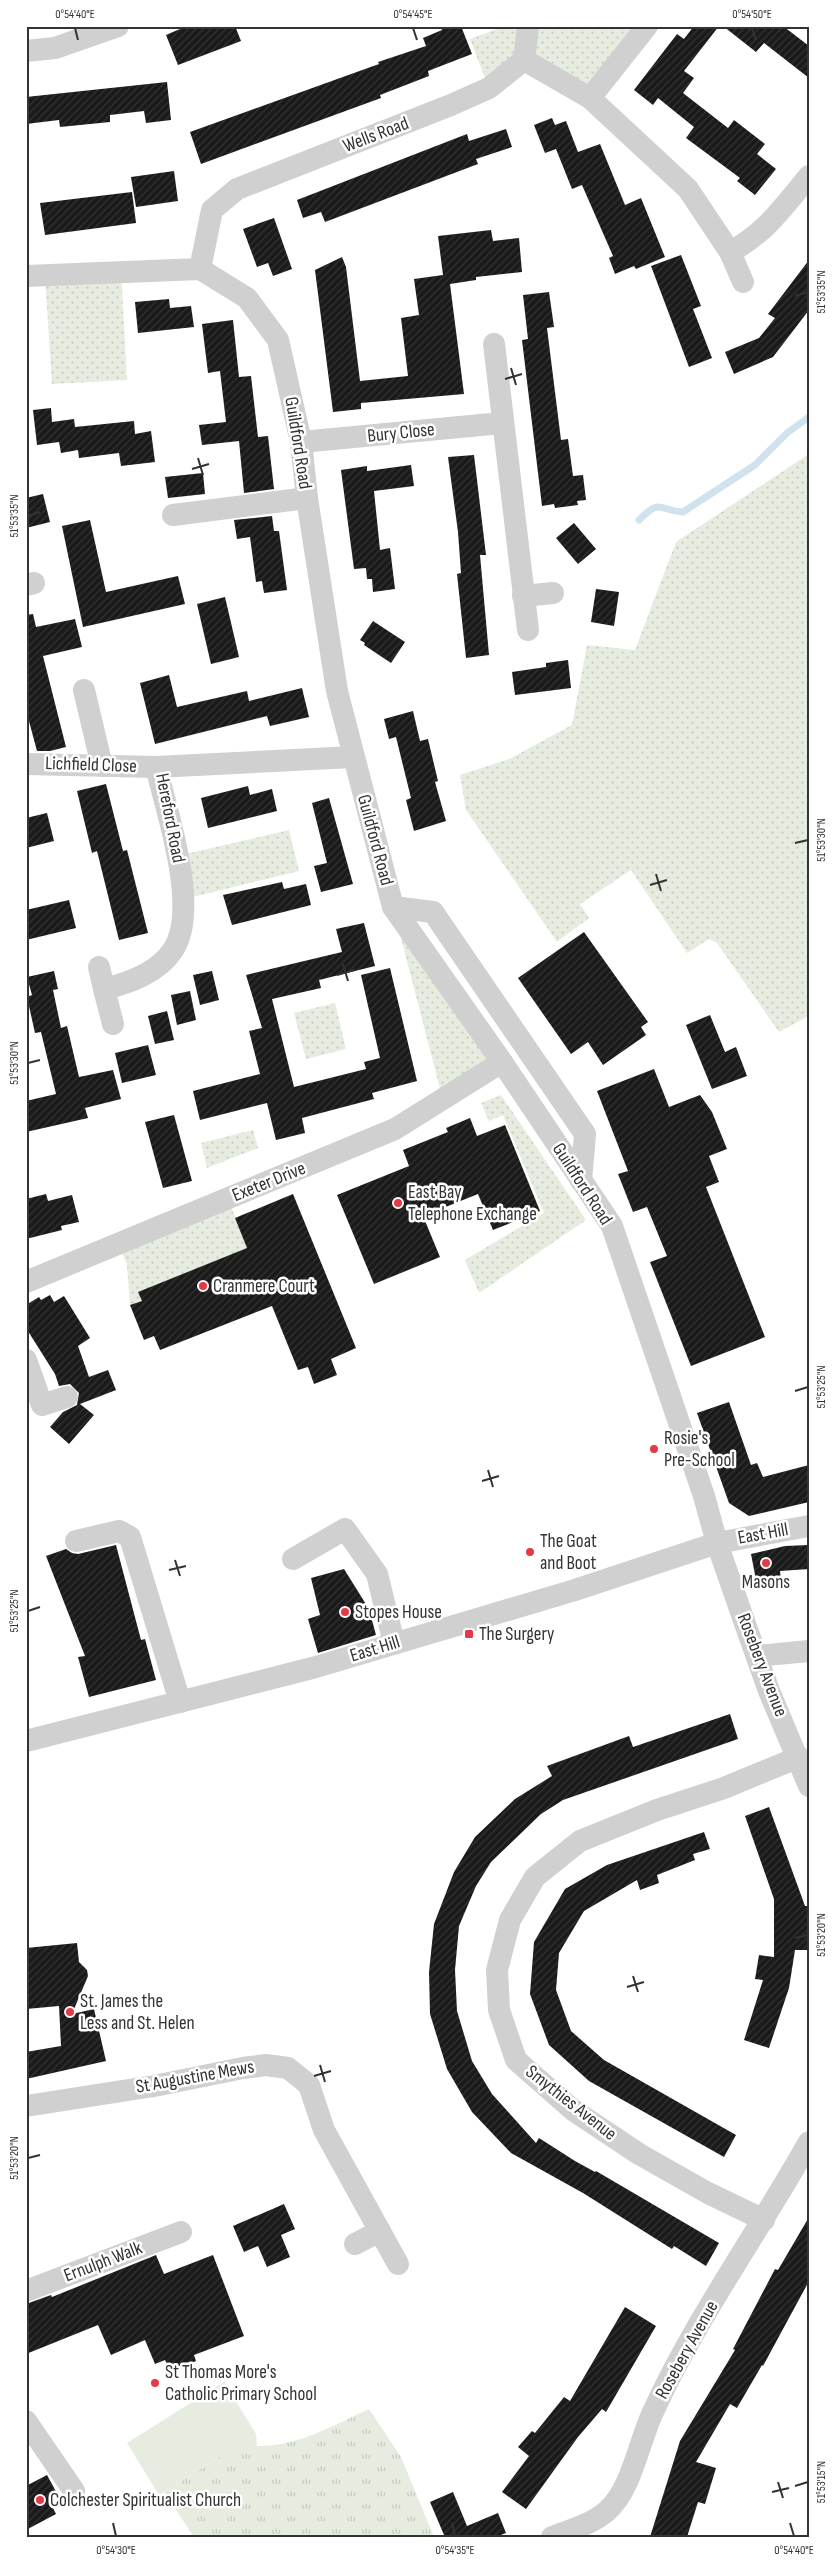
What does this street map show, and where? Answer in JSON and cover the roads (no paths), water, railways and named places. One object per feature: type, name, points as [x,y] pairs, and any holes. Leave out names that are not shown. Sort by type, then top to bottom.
[{"type":"street","points":[[26,51],[55,48],[118,26]]},
{"type":"street","points":[[528,26],[524,60],[590,98],[688,189],[730,252],[743,282]]},
{"type":"street","points":[[590,98],[646,26]]},
{"type":"street","name":"Wells Road","points":[[200,269],[212,210],[236,189],[451,105],[489,88],[524,60]]},
{"type":"street","points":[[730,252],[749,242],[766,228],[809,176]]},
{"type":"street","points":[[26,276],[200,269]]},
{"type":"street","name":"Guildford Road","points":[[200,269],[247,298],[278,340],[301,442],[307,498],[337,691],[393,907],[502,1062],[612,1226],[704,1496],[717,1543]]},
{"type":"street","points":[[494,344],[528,630]]},
{"type":"street","name":"Bury Close","points":[[301,442],[502,423]]},
{"type":"street","points":[[172,515],[307,498]]},
{"type":"street","points":[[523,596],[553,593]]},
{"type":"street","points":[[84,690],[102,766]]},
{"type":"street","name":"Hereford Road","points":[[104,989],[130,983],[157,967],[173,950],[181,930],[185,899],[156,767],[353,757]]},
{"type":"street","name":"Lichfield Close","points":[[26,764],[156,767]]},
{"type":"street","points":[[393,907],[433,912],[585,1134],[581,1181]]},
{"type":"street","points":[[99,967],[112,1024]]},
{"type":"street","name":"Exeter Drive","points":[[26,1282],[395,1129],[502,1062]]},
{"type":"street","points":[[26,1360],[34,1408],[67,1397]]},
{"type":"street","name":"East Hill","points":[[26,1741],[307,1670],[575,1590],[717,1543],[809,1526]]},
{"type":"street","points":[[292,1559],[345,1529],[377,1574],[394,1643]]},
{"type":"street","points":[[76,1541],[119,1532],[130,1537],[180,1702]]},
{"type":"street","name":"Rosebery Avenue","points":[[717,1543],[757,1656],[809,1786]]},
{"type":"street","points":[[757,1656],[809,1651]]},
{"type":"street","name":"Smythies Avenue","points":[[764,2220],[708,2193],[639,2154],[573,2110],[516,2060],[499,2010],[497,1970],[510,1920],[535,1877],[580,1841],[657,1810],[724,1788],[799,1757]]},
{"type":"street","name":"St Augustine Mews","points":[[26,2106],[154,2086],[243,2068],[266,2065],[288,2068],[309,2085],[324,2130],[398,2264]]},
{"type":"street","name":"Rosebery Avenue","points":[[552,2537],[583,2525],[608,2511],[627,2482],[652,2412],[699,2327],[809,2142]]},
{"type":"street","points":[[355,2244],[380,2231]]},
{"type":"street","name":"Ernulph Walk","points":[[26,2291],[181,2232]]},
{"type":"street","points":[[26,2421],[74,2492]]},
{"type":"waterway","points":[[639,520],[656,507],[683,512],[755,465],[787,433],[809,417]]},
{"type":"place","name":"East Bay Telephone Exchange","points":[[398,1203]]},
{"type":"place","name":"Cranmere Court","points":[[203,1286]]},
{"type":"place","name":"Rosie's Pre-School","points":[[654,1449]]},
{"type":"place","name":"The Goat and Boot","points":[[530,1552]]},
{"type":"place","name":"Masons","points":[[766,1563]]},
{"type":"place","name":"Stopes House","points":[[345,1612]]},
{"type":"place","name":"The Surgery","points":[[469,1634]]},
{"type":"place","name":"St. James the Less and St. Helen","points":[[70,2012]]},
{"type":"place","name":"St Thomas More's Catholic Primary School","points":[[155,2383]]},
{"type":"place","name":"Colchester Spiritualist Church","points":[[40,2500]]}]
